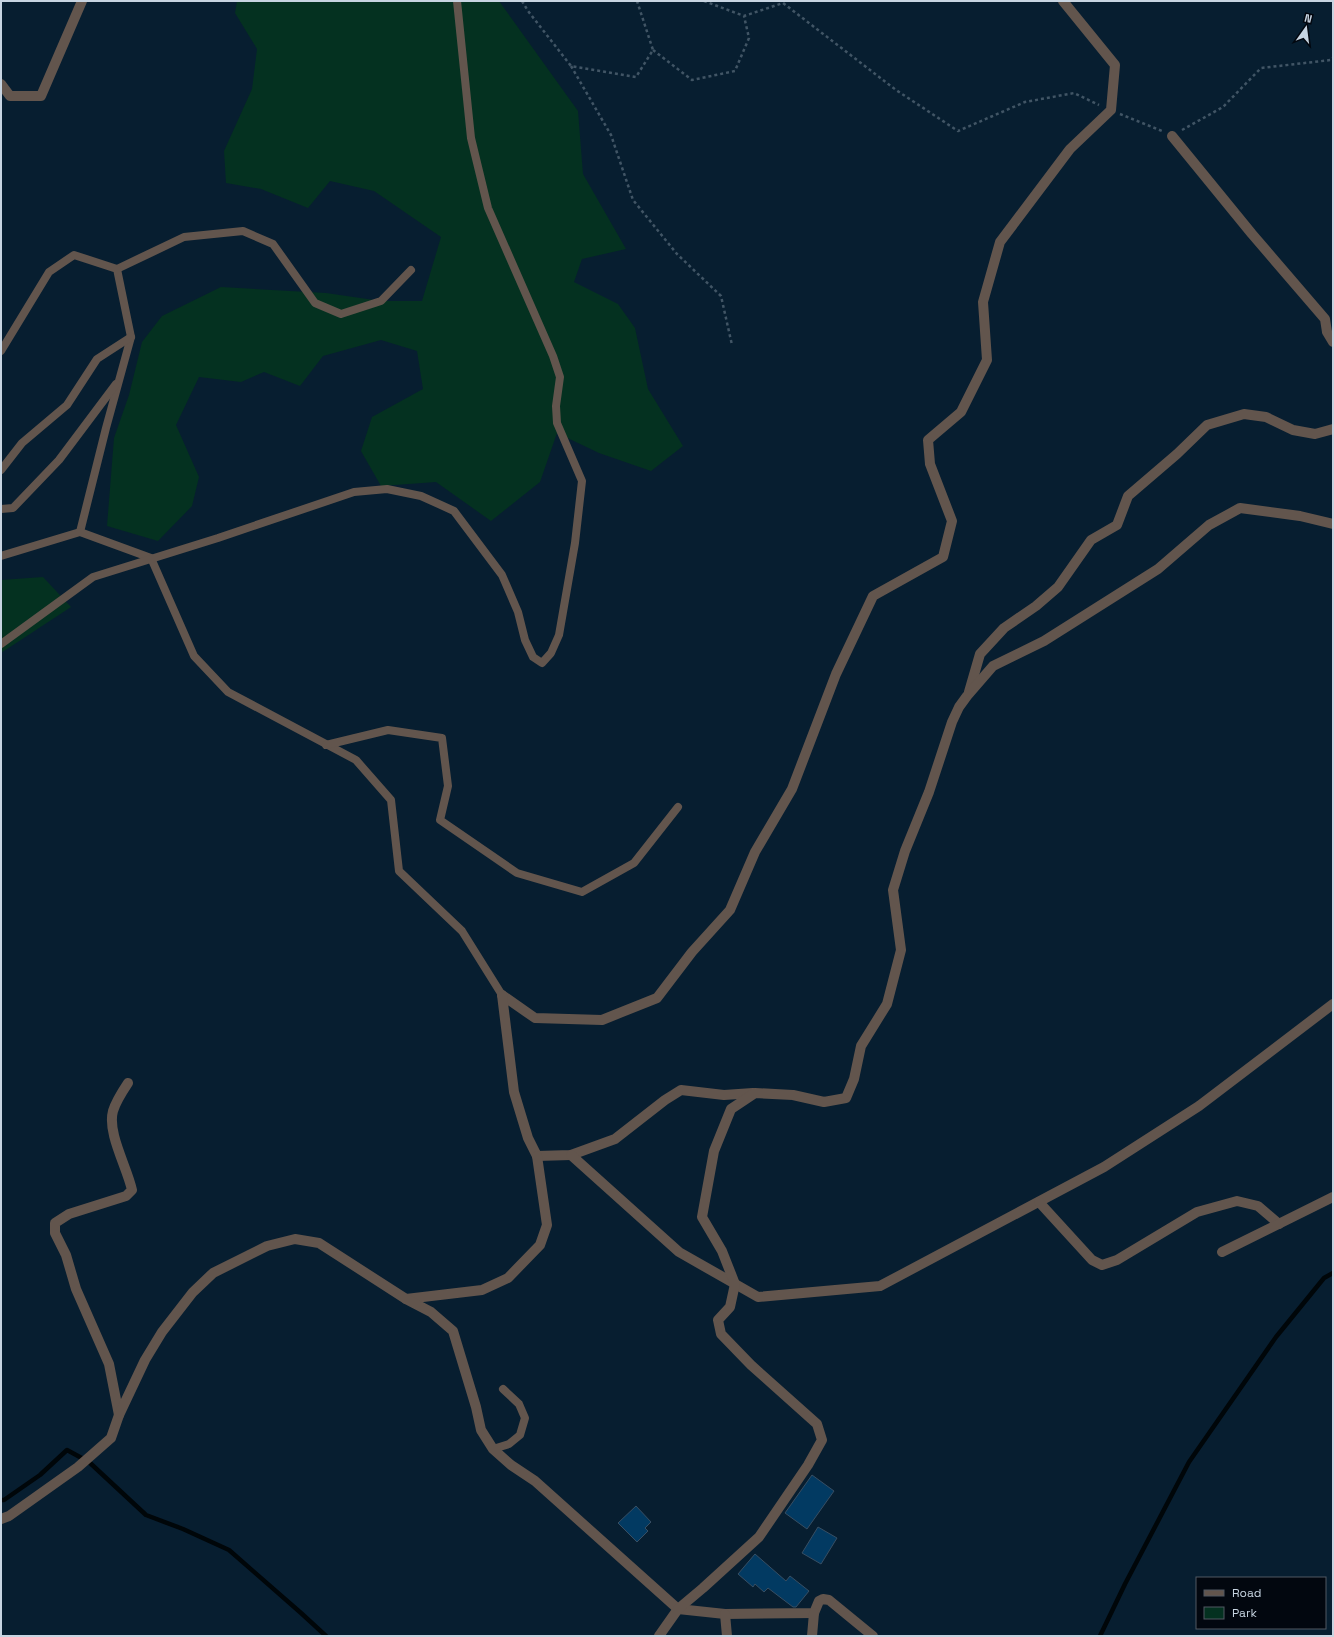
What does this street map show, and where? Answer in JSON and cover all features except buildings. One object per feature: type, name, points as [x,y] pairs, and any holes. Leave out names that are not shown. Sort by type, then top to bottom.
[{"type":"street","points":[[1,84],[10,96],[41,96],[82,1]]},
{"type":"street","points":[[502,995],[535,1018],[602,1020],[657,998],[692,952],[730,910],[755,852],[792,789],[836,674],[873,596],[943,557],[952,521],[930,464],[928,440],[961,412],[987,360],[983,302],[1000,242],[1070,149],[1111,110],[1115,65],[1063,1]]},
{"type":"street","points":[[1172,136],[1252,234],[1325,319],[1327,332],[1333,342]]},
{"type":"street","points":[[967,696],[980,654],[1004,628],[1036,606],[1058,587],[1091,540],[1117,525],[1128,496],[1177,454],[1207,425],[1244,414],[1266,417],[1293,430],[1315,434],[1333,429]]},
{"type":"street","points":[[537,1156],[571,1155],[614,1139],[665,1100],[681,1090],[724,1095],[755,1093],[794,1095],[824,1102],[846,1098],[854,1079],[861,1046],[887,1004],[901,950],[893,890],[905,851],[929,792],[952,722],[959,707],[967,696],[993,666],[1044,641],[1138,582],[1158,569],[1209,525],[1240,508],[1300,516],[1333,524]]},
{"type":"street","points":[[406,1299],[482,1290],[508,1278],[540,1245],[547,1225],[537,1156],[528,1138],[514,1092],[502,995]]},
{"type":"street","points":[[571,1155],[679,1252],[758,1297],[880,1286],[1104,1167],[1199,1106],[1333,1004]]},
{"type":"street","points":[[119,1415],[109,1364],[76,1289],[66,1255],[55,1233],[55,1223],[69,1214],[126,1196],[132,1190],[128,1174],[112,1133],[113,1113],[118,1098],[128,1083]]},
{"type":"street","points":[[659,1636],[678,1609],[703,1588],[758,1536],[808,1465],[822,1440],[817,1424],[751,1365],[721,1334],[718,1320],[730,1307],[735,1284],[722,1251],[702,1217],[714,1151],[731,1109],[755,1093]]},
{"type":"street","points":[[1222,1252],[1333,1198]]},
{"type":"street","points":[[1039,1202],[1092,1260],[1102,1265],[1117,1260],[1197,1212],[1237,1200],[1258,1206],[1279,1224]]},
{"type":"street","points":[[1,1519],[9,1516],[78,1467],[111,1438],[119,1415],[145,1360],[162,1332],[193,1292],[213,1273],[267,1246],[295,1239],[319,1243],[406,1299],[431,1312],[453,1331],[476,1407],[481,1430],[493,1449],[511,1465],[535,1481],[678,1609],[725,1614],[814,1613]]},
{"type":"street","points":[[812,1636],[814,1613],[819,1601],[823,1599],[828,1600],[873,1636]]},
{"type":"street","points":[[725,1614],[727,1636]]},
{"type":"lane","points":[[1,644],[93,577],[218,538],[354,492],[387,489],[422,496],[454,511],[502,575],[518,612],[525,640],[533,657],[542,663],[550,653],[559,635],[575,543],[582,481],[557,423],[556,406],[560,377],[486,200],[471,138],[457,1]]},
{"type":"lane","points":[[1,351],[49,272],[74,255],[117,269],[184,237],[243,231],[273,244],[315,303],[341,314],[381,301],[411,270]]},
{"type":"lane","points":[[80,532],[131,337],[117,269]]},
{"type":"lane","points":[[1,470],[22,443],[67,405],[97,359],[131,337]]},
{"type":"lane","points":[[1,509],[13,508],[59,460],[119,380]]},
{"type":"lane","points":[[1,556],[80,532],[151,558],[194,656],[228,692],[356,760],[390,800],[399,871],[462,931],[502,995]]},
{"type":"lane","points":[[326,745],[388,730],[442,738],[448,786],[440,820],[517,872],[582,892],[634,863],[678,807]]},
{"type":"lane","points":[[493,1449],[509,1444],[520,1435],[525,1418],[519,1404],[503,1389]]},
{"type":"path","points":[[522,1],[528,11],[571,66],[611,135],[634,200],[677,254],[721,296],[732,345]]},
{"type":"path","points":[[637,1],[653,50],[692,80],[735,70],[749,38],[744,16]]},
{"type":"path","points":[[704,1],[744,16],[783,3],[896,90],[958,132],[1025,102],[1074,93],[1172,136],[1223,107],[1261,68],[1330,60],[1333,58]]},
{"type":"path","points":[[571,66],[636,77],[653,50]]},
{"type":"green space","points":[[237,1],[499,1],[578,111],[583,174],[626,249],[582,259],[574,282],[618,304],[635,328],[648,389],[683,446],[651,471],[599,453],[557,433],[540,482],[491,521],[436,482],[381,486],[361,451],[372,417],[423,389],[417,351],[381,340],[323,356],[300,386],[264,372],[241,382],[199,377],[176,425],[199,477],[192,506],[158,541],[107,526],[114,438],[129,395],[142,342],[162,316],[221,287],[326,293],[381,301],[422,301],[441,237],[374,191],[330,181],[308,208],[261,189],[226,183],[224,151],[252,89],[257,49],[235,13]]},
{"type":"green space","points":[[43,577],[71,607],[1,653],[1,580]]},
{"type":"waterway","points":[[1100,1636],[1125,1584],[1189,1462],[1276,1337],[1324,1278],[1333,1273]]},
{"type":"waterway","points":[[1,1500],[4,1500],[40,1475],[67,1450],[89,1462],[146,1515],[183,1529],[229,1550],[326,1636]]}]
